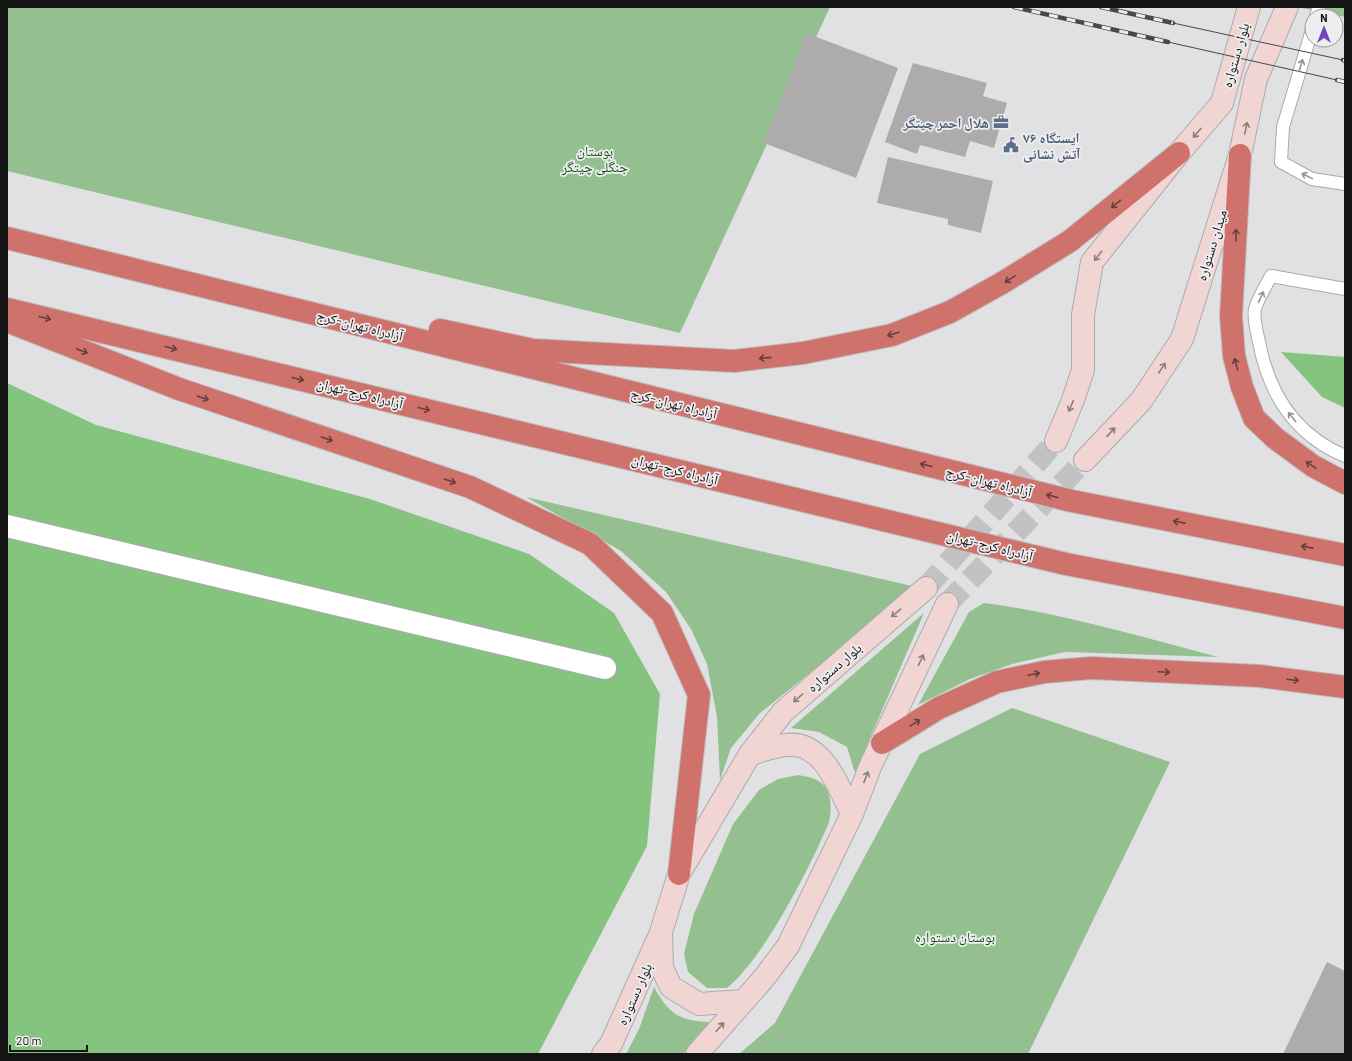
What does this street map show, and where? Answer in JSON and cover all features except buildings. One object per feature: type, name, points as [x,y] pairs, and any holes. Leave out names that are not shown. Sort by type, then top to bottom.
[{"type":"highway","points":[[13,239],[534,350],[734,361],[803,353],[892,335],[950,312],[1002,283],[1070,241],[1179,153]]},
{"type":"highway","points":[[1240,155],[1231,316],[1234,356],[1242,387],[1254,418],[1275,438],[1313,466],[1345,484]]},
{"type":"highway","name":"آزادراه تهران-کرج","points":[[13,239],[1072,501],[1345,554]]},
{"type":"highway","name":"آزادراه کرج-تهران","points":[[7,308],[1066,564],[1345,618]]},
{"type":"highway","points":[[7,320],[179,389],[470,487],[590,544],[662,613],[699,695],[678,874]]},
{"type":"highway","points":[[882,743],[939,708],[990,685],[1044,672],[1091,668],[1260,676],[1345,687]]},
{"type":"main road","name":"بلوار دستواره","points":[[1179,153],[1222,103],[1249,7]]},
{"type":"main road","name":"بلوار دستواره","points":[[1256,80],[1287,7]]},
{"type":"main road","name":"میدان دستواره","points":[[1085,460],[1141,401],[1182,339],[1240,155],[1256,80]]},
{"type":"main road","points":[[1056,441],[1073,400],[1083,370],[1083,315],[1092,262],[1179,153]]},
{"type":"main road","name":"بلوار دستواره","points":[[603,1054],[611,1044],[661,932],[678,874],[750,754],[783,712],[926,588]]},
{"type":"main road","points":[[697,1054],[764,978],[788,946],[852,814],[870,767],[946,604]]},
{"type":"main road","points":[[750,754],[788,744],[812,749],[832,773],[852,814]]},
{"type":"main road","points":[[661,932],[662,968],[671,987],[699,1004],[743,1001]]},
{"type":"street","points":[[7,526],[606,668]]},
{"type":"lane","points":[[1307,48],[1283,128],[1281,162],[1312,179],[1345,184]]},
{"type":"lane","points":[[1345,289],[1271,276],[1255,310],[1263,364],[1281,404],[1300,427],[1327,448],[1345,456]]},
{"type":"green space","name":"بوستان جنگلی چیتگر","points":[[7,7],[830,7],[680,333],[7,171]]},
{"type":"green space","points":[[1297,7],[1345,7],[1345,17],[1344,8],[1304,8]]},
{"type":"green space","points":[[1281,352],[1345,357],[1345,408],[1322,397]]},
{"type":"green space","points":[[7,383],[96,425],[370,499],[529,554],[614,613],[660,694],[647,846],[538,1054],[7,1054]]},
{"type":"green space","points":[[526,497],[912,586],[832,655],[760,713],[731,748],[720,780],[717,717],[707,664],[691,629],[666,592],[621,551]]},
{"type":"green space","points":[[984,603],[1014,607],[1072,619],[1218,657],[1065,652],[1012,664],[970,679],[918,705],[969,612]]},
{"type":"green space","points":[[924,613],[855,773],[847,747],[819,732],[791,728]]},
{"type":"green space","name":"بوستان دستواره","points":[[1012,708],[1170,762],[1028,1054],[739,1054],[775,1023],[920,754]]},
{"type":"green space","points":[[798,775],[816,779],[826,788],[830,798],[831,808],[827,828],[811,862],[779,921],[753,959],[727,988],[707,988],[688,972],[684,954],[694,914],[733,824],[759,790],[778,779]]},
{"type":"green space","points":[[654,987],[665,1004],[676,1014],[690,1020],[710,1022],[683,1054],[626,1054],[639,1029]]},
{"type":"tunnel","points":[[926,588],[1056,441]]},
{"type":"tunnel","points":[[947,604],[1085,460]]},
{"type":"tram line","points":[[1173,23],[1343,60]]},
{"type":"tram line","points":[[1168,42],[1337,80]]},
{"type":"railway","points":[[1014,7],[1168,42]]},
{"type":"railway","points":[[1101,7],[1173,23]]},
{"type":"railway","points":[[1337,80],[1345,82]]},
{"type":"place","name":"هلال احمر چیتگر","points":[[1001,122]]},
{"type":"place","name":"ایستگاه ۷۶ آتش نشانی","points":[[1011,145]]}]
